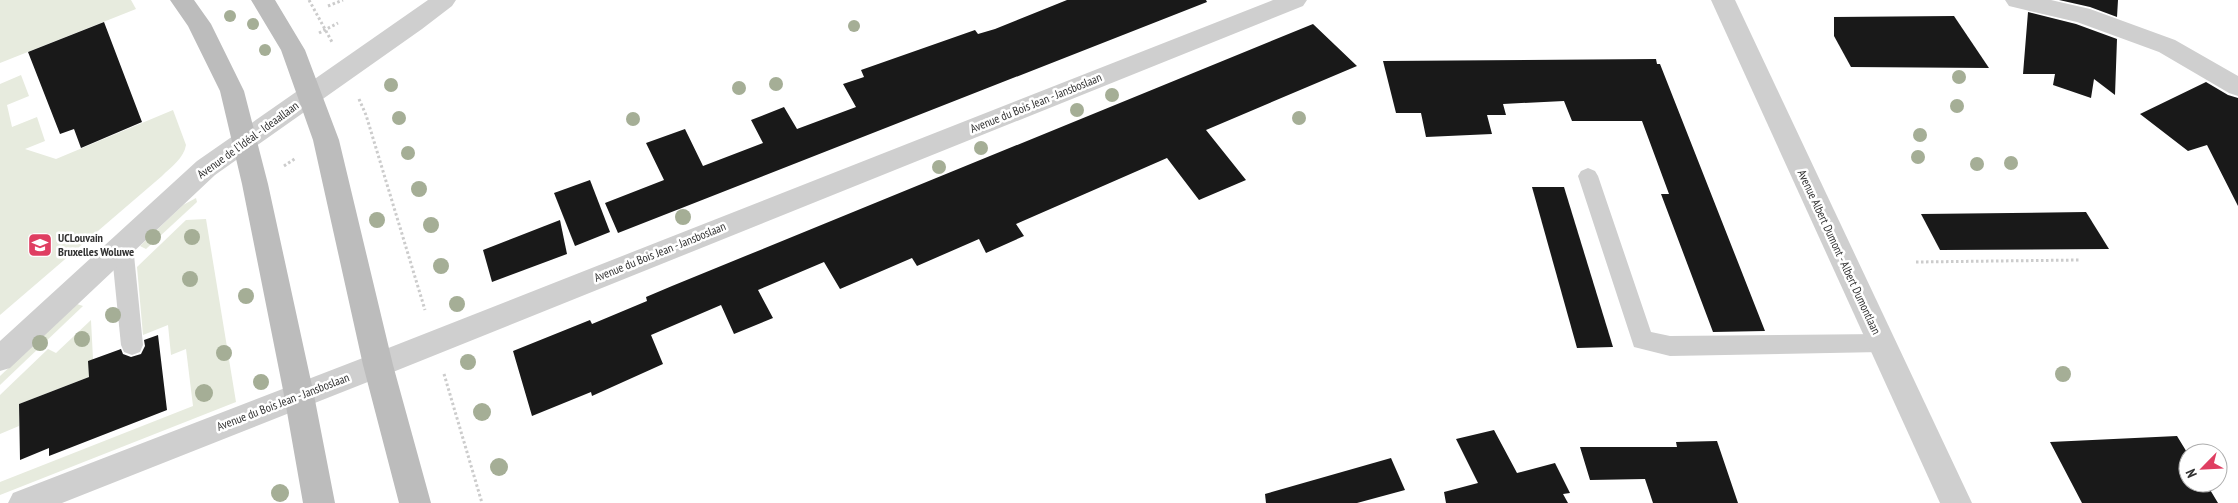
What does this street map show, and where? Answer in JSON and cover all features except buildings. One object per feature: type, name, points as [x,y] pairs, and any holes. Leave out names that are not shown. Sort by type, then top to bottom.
[{"type":"main road","points":[[182,0],[199,24],[232,91],[299,395],[319,503]]},
{"type":"main road","points":[[263,0],[293,50],[326,140],[378,365],[416,503]]},
{"type":"street","name":"Avenue de l'Idéal - Ideaallaan","points":[[0,359],[206,168],[444,0]]},
{"type":"street","name":"Avenue du Bois Jean - Jansboslaan","points":[[24,503],[378,365],[1295,0]]},
{"type":"street","name":"Avenue Albert Dumont - Albert Dumontlaan","points":[[1723,0],[1956,503]]},
{"type":"street","points":[[2017,0],[2082,15],[2167,46],[2238,87]]},
{"type":"lane","points":[[1588,176],[1642,340],[1670,346],[1881,343]]},
{"type":"lane","points":[[122,245],[132,345]]},
{"type":"path","points":[[309,0],[325,30],[352,65],[482,503]]},
{"type":"path","points":[[328,6],[343,0]]},
{"type":"path","points":[[317,34],[338,23]]},
{"type":"path","points":[[279,169],[300,156]]},
{"type":"path","points":[[1916,262],[2080,260]]},
{"type":"shaded area","points":[[0,0],[131,0],[136,9],[0,63]]},
{"type":"shaded area","name":"UCLouvain Bruxelles Woluwe","points":[[21,75],[29,96],[7,105],[12,127],[37,117],[45,141],[25,149],[56,159],[173,110],[186,145],[185,150],[173,166],[0,315],[0,84]]},
{"type":"shaded area","points":[[196,198],[197,202],[146,249],[140,246],[183,205]]},
{"type":"shaded area","points":[[206,219],[236,402],[0,495],[0,482],[193,406],[186,349],[171,355],[168,325],[143,335],[137,267],[186,220]]},
{"type":"shaded area","points":[[77,304],[83,306],[0,385],[0,376]]},
{"type":"shaded area","points":[[91,320],[93,359],[89,377],[19,404],[19,426],[0,434],[0,395],[48,349],[56,353]]},
{"type":"place","name":"UCLouvain Bruxelles Woluwe","points":[[40,245]]}]
